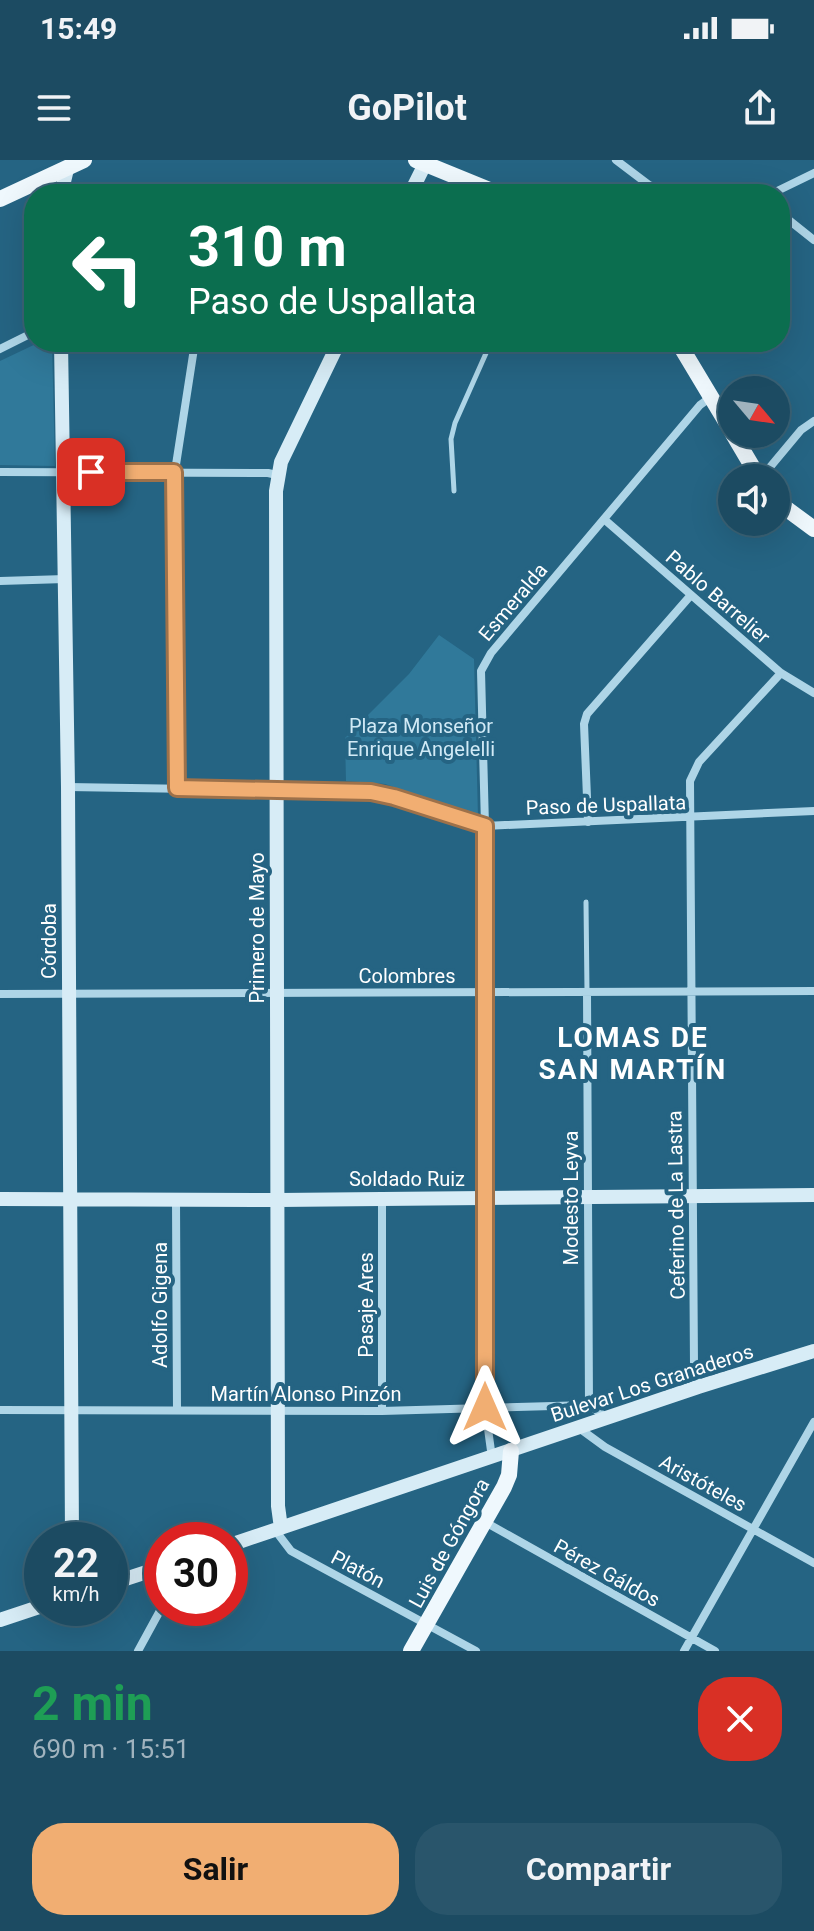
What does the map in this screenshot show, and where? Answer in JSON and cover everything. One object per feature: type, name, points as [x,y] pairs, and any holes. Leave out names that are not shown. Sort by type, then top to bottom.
[{"type":"main road","points":[[46,184],[84,160]]},
{"type":"main road","points":[[413,184],[420,162],[474,184]]},
{"type":"main road","points":[[63,184],[67,169]]},
{"type":"main road","points":[[0,199],[24,193]]},
{"type":"main road","name":"Córdoba","points":[[61,352],[68,787],[72,1522]]},
{"type":"main road","name":"Primero de Mayo","points":[[278,1529],[277,475],[334,352]]},
{"type":"main road","points":[[684,352],[718,408]]},
{"type":"main road","points":[[790,511],[814,529]]},
{"type":"main road","name":"Soldado Ruiz","points":[[0,1199],[814,1195]]},
{"type":"main road","name":"Bulevar Los Granaderos","points":[[248,1539],[698,1387],[814,1351]]},
{"type":"main road","name":"Luis de Góngora","points":[[411,1651],[509,1475],[511,1451]]},
{"type":"main road","points":[[0,1620],[24,1612]]},
{"type":"street","points":[[616,160],[648,184]]},
{"type":"street","points":[[790,185],[814,173]]},
{"type":"street","points":[[790,221],[814,240]]},
{"type":"street","points":[[0,349],[24,337]]},
{"type":"street","points":[[177,788],[174,472],[193,352]]},
{"type":"street","name":"Esmeralda","points":[[492,1458],[485,1407],[485,826],[481,671],[491,653],[700,405],[712,397]]},
{"type":"street","points":[[772,464],[801,430],[814,421]]},
{"type":"street","points":[[0,472],[277,475]]},
{"type":"street","name":"Pablo Barrelier","points":[[605,520],[781,673],[814,693]]},
{"type":"street","points":[[0,581],[65,579]]},
{"type":"street","points":[[588,822],[584,724],[587,714],[691,595]]},
{"type":"street","name":"Ceferino de La Lastra","points":[[698,1387],[694,1365],[690,781],[693,771],[781,673]]},
{"type":"street","name":"Paso de Uspallata","points":[[68,787],[382,793],[485,826],[814,811]]},
{"type":"street","name":"Colombres","points":[[0,994],[814,991]]},
{"type":"street","name":"Modesto Leyva","points":[[587,992],[589,1405]]},
{"type":"street","name":"Pasaje Ares","points":[[382,1199],[382,1411]]},
{"type":"street","name":"Adolfo Gigena","points":[[176,1200],[177,1410]]},
{"type":"street","points":[[589,1405],[607,1418]]},
{"type":"street","name":"Martín Alonso Pinzón","points":[[0,1410],[382,1411],[589,1405]]},
{"type":"street","points":[[684,1651],[814,1422]]},
{"type":"street","name":"Aristóteles","points":[[579,1428],[605,1447],[814,1563]]},
{"type":"street","name":"Pérez Gáldos","points":[[485,1522],[715,1651]]},
{"type":"street","name":"Platón","points":[[278,1529],[291,1551],[476,1651]]},
{"type":"street","points":[[138,1651],[152,1626]]},
{"type":"lane","points":[[454,491],[451,439],[487,352]]},
{"type":"lane","points":[[586,902],[587,992]]},
{"type":"green space","points":[[24,350],[52,352],[55,466],[0,465],[0,361]]},
{"type":"green space","name":"Plaza Monseñor Enrique Angelelli","points":[[439,635],[474,659],[478,817],[385,784],[346,781],[345,738],[409,674]]},
{"type":"district","name":"LOMAS DE SAN MARTÍN","points":[[633,1053]]},
{"type":"route","points":[[91,472],[174,472],[177,788],[382,793],[485,826],[485,1407]]}]
